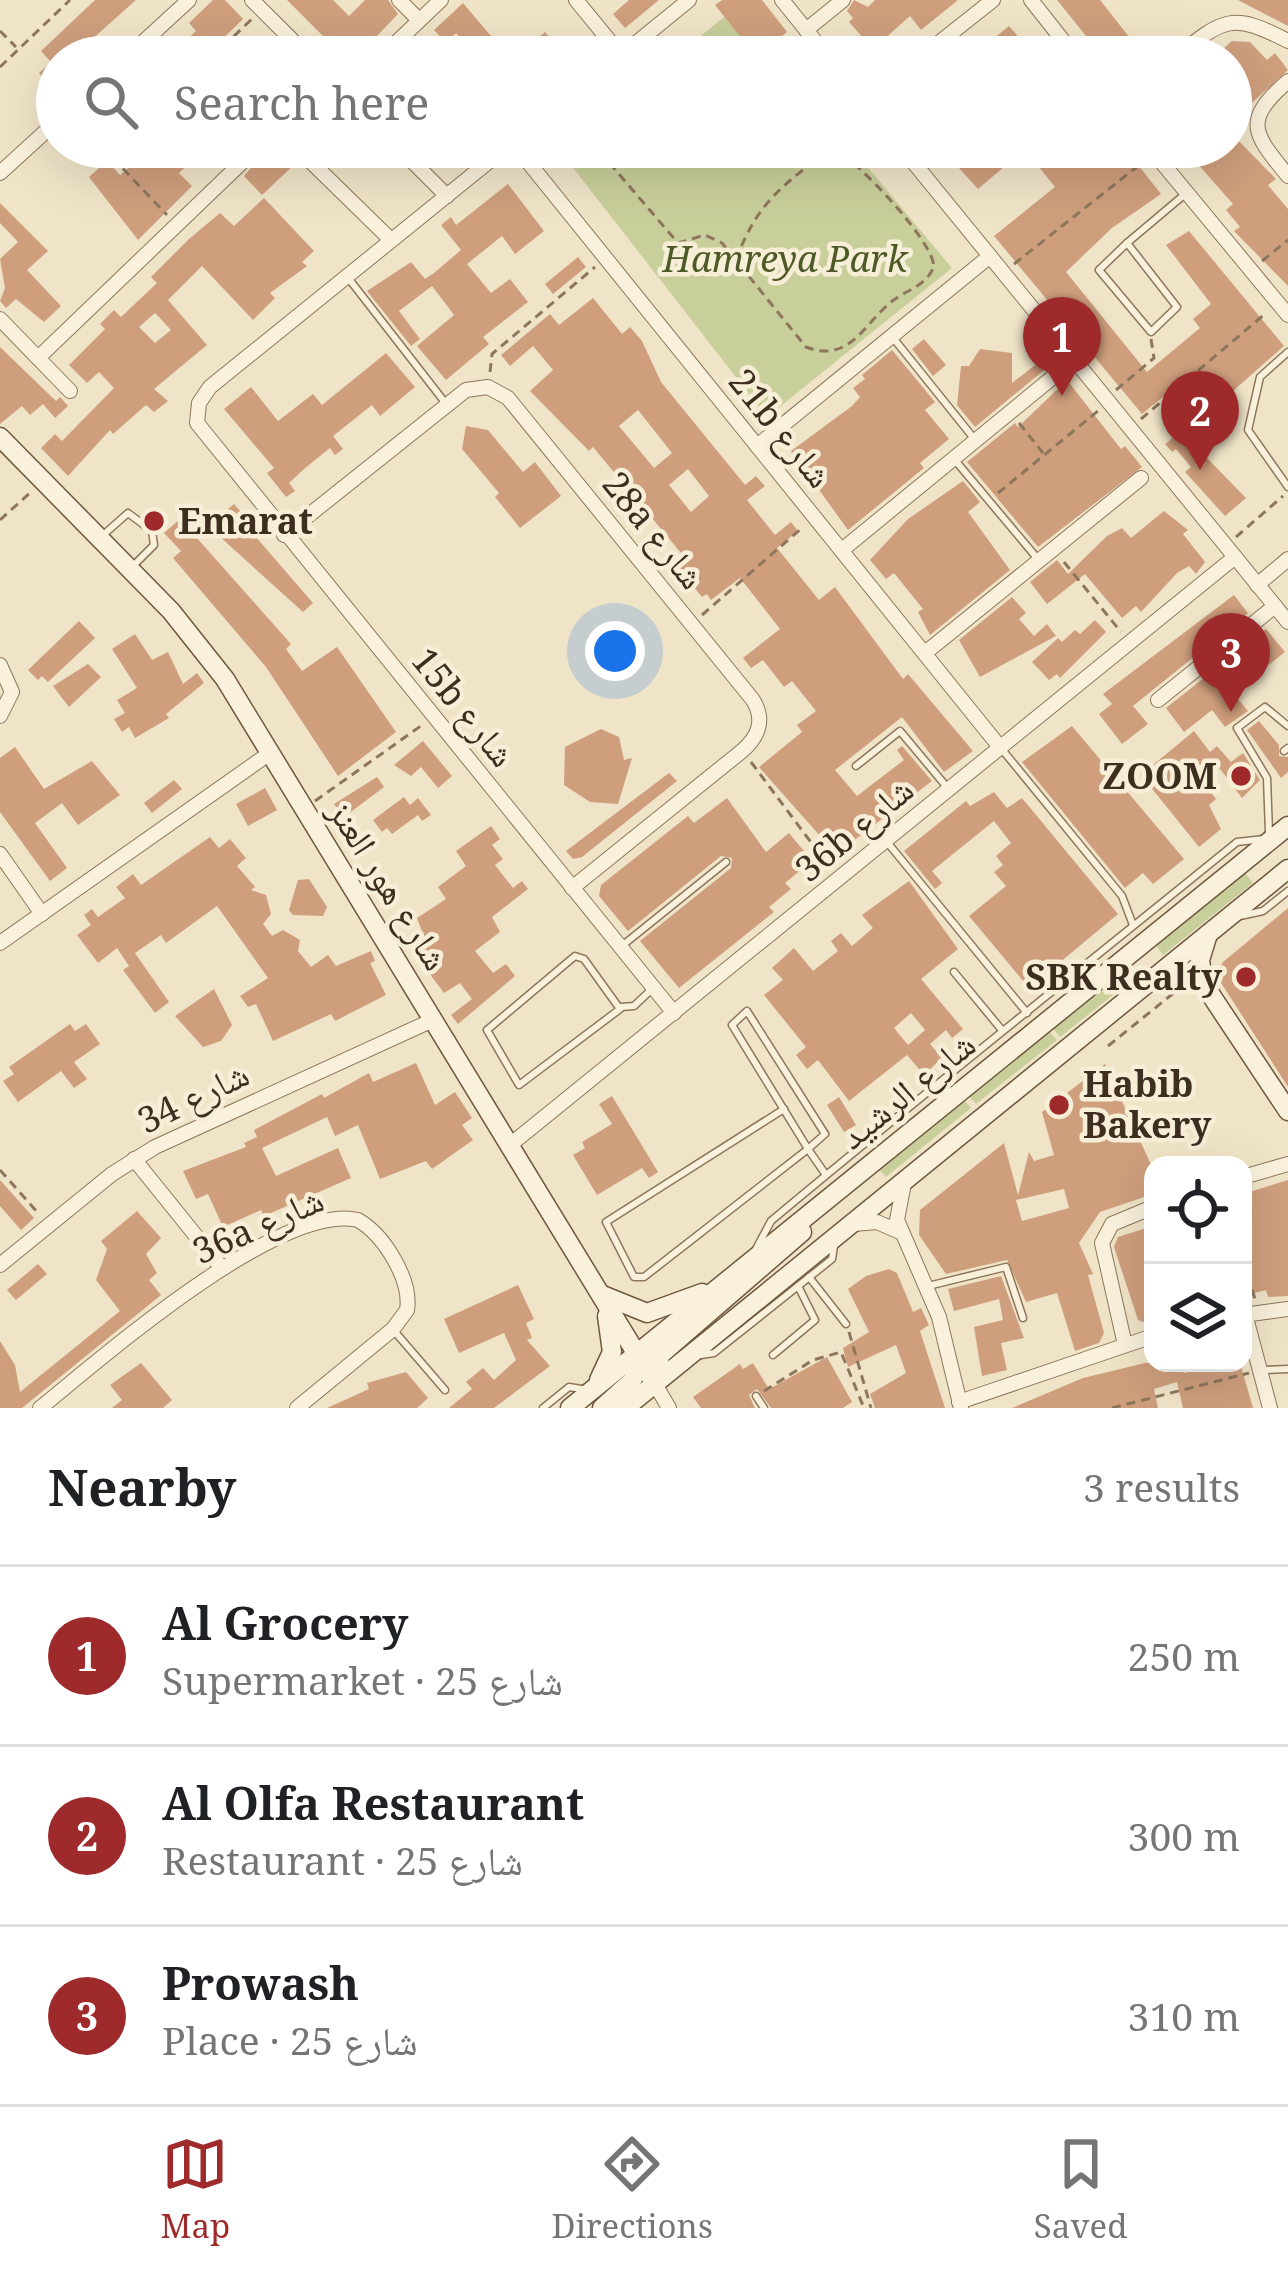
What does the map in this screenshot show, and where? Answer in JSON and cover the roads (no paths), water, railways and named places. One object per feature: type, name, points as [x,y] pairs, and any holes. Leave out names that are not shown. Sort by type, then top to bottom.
[{"type":"main road","name":"شارع هور العنز","points":[[0,437],[199,644],[270,752],[655,1384]]},
{"type":"main road","name":"شارع الرشيد","points":[[570,1408],[596,1396],[826,1199],[1288,826]]},
{"type":"main road","name":"شارع الرشيد","points":[[625,1408],[1288,869]]},
{"type":"main road","points":[[1208,934],[1200,960],[1209,994],[1286,1107]]},
{"type":"main road","points":[[655,1384],[660,1355],[783,1252],[826,1199]]},
{"type":"main road","points":[[601,1294],[647,1312],[722,1286]]},
{"type":"main road","points":[[596,1396],[613,1347],[601,1294]]},
{"type":"street","points":[[150,36],[189,0]]},
{"type":"street","points":[[399,0],[418,19]]},
{"type":"street","points":[[401,36],[441,0]]},
{"type":"street","points":[[576,0],[604,36]]},
{"type":"street","points":[[645,36],[689,0]]},
{"type":"street","points":[[782,0],[811,36]]},
{"type":"street","points":[[806,30],[843,0]]},
{"type":"street","points":[[948,36],[993,0]]},
{"type":"street","points":[[1031,0],[1059,36]]},
{"type":"street","points":[[257,5],[288,36]]},
{"type":"street","points":[[1206,36],[1228,21],[1247,21],[1286,34]]},
{"type":"street","points":[[1288,81],[1262,104],[1256,122],[1260,142],[1288,176]]},
{"type":"street","points":[[0,173],[36,140]]},
{"type":"street","points":[[38,358],[236,168]]},
{"type":"street","points":[[317,168],[392,240]]},
{"type":"street","points":[[419,168],[447,196]]},
{"type":"street","points":[[347,277],[484,168]]},
{"type":"street","name":"21b شارع","points":[[529,168],[999,746]]},
{"type":"street","points":[[918,168],[1288,622]]},
{"type":"street","points":[[1167,168],[1283,309]]},
{"type":"street","points":[[757,446],[990,256]]},
{"type":"street","name":"15b شارع","points":[[347,277],[203,394],[197,423],[674,1013]]},
{"type":"street","points":[[0,319],[70,391]]},
{"type":"street","points":[[842,550],[1075,359]]},
{"type":"street","name":"28a شارع","points":[[447,405],[466,391],[488,387],[508,398],[758,708],[760,728],[742,751],[572,888]]},
{"type":"street","points":[[284,535],[447,405]]},
{"type":"street","points":[[925,653],[1141,478]]},
{"type":"street","name":"36b شارع","points":[[510,1145],[1130,643],[1231,552]]},
{"type":"street","points":[[1257,584],[1288,559]]},
{"type":"street","points":[[1158,700],[1275,606]]},
{"type":"street","points":[[0,665],[12,692],[0,716]]},
{"type":"street","points":[[0,943],[270,752]]},
{"type":"street","points":[[0,854],[42,914]]},
{"type":"street","name":"شارع 34","points":[[0,1265],[134,1159],[434,1020]]},
{"type":"street","points":[[134,1159],[221,1268]]},
{"type":"street","points":[[1252,1174],[1287,1162]]},
{"type":"street","points":[[904,1183],[896,1208],[900,1232],[928,1286],[960,1405],[1144,1339]]},
{"type":"street","points":[[1125,1345],[1102,1243],[1121,1218],[1144,1210]]},
{"type":"street","name":"36a شارع","points":[[40,1408],[221,1268],[334,1219],[358,1220],[377,1235],[407,1287],[407,1310],[393,1329]]},
{"type":"street","points":[[851,1225],[877,1222],[900,1232]]},
{"type":"street","points":[[1252,1314],[1288,1309]]},
{"type":"street","points":[[297,1408],[393,1329]]},
{"type":"street","points":[[1252,1329],[1270,1408]]},
{"type":"street","name":"شارع هور العنز","points":[[655,1384],[669,1408]]},
{"type":"lane","points":[[1127,242],[1177,307],[1149,332],[1098,268],[1127,242],[1187,193]]},
{"type":"lane","points":[[347,277],[447,405]]},
{"type":"lane","points":[[892,336],[976,441]]},
{"type":"lane","points":[[1288,352],[1260,377],[1248,430],[1288,490]]},
{"type":"lane","points":[[954,459],[1039,560]]},
{"type":"lane","points":[[100,538],[128,513],[152,531],[154,545],[130,569]]},
{"type":"lane","points":[[754,1260],[763,1229],[943,1084],[1001,1029],[1027,1013],[1237,842],[1270,840],[1267,766],[1238,737],[1239,724],[1265,707],[1288,726]]},
{"type":"lane","points":[[856,766],[900,731],[948,789]]},
{"type":"lane","points":[[999,746],[1122,896],[1133,925]]},
{"type":"lane","points":[[887,842],[1027,1013]]},
{"type":"lane","points":[[620,947],[726,862]]},
{"type":"lane","points":[[1230,915],[1263,911],[1288,892]]},
{"type":"lane","points":[[621,1007],[584,959],[575,956],[486,1035],[523,1086],[621,1007],[634,1006],[654,988]]},
{"type":"lane","points":[[954,972],[1001,1029]]},
{"type":"lane","points":[[784,1109],[606,1222],[634,1277],[644,1277],[808,1149],[825,1134],[747,1011],[732,1024],[784,1109],[808,1149],[826,1175]]},
{"type":"lane","points":[[692,1354],[714,1353],[798,1286],[835,1256],[834,1239]]},
{"type":"lane","points":[[928,1286],[1006,1267],[1023,1318]]},
{"type":"lane","points":[[809,1277],[846,1324]]},
{"type":"lane","points":[[773,1354],[815,1319],[798,1286]]},
{"type":"lane","points":[[393,1329],[445,1390]]},
{"type":"lane","points":[[1260,1370],[1288,1369]]},
{"type":"lane","points":[[543,1408],[569,1388],[596,1396]]},
{"type":"lane","points":[[756,1396],[764,1408]]},
{"type":"place","name":"Al Grocery","points":[[1062,396]]},
{"type":"place","name":"Al Olfa Restaurant","points":[[1200,470]]},
{"type":"place","name":"Emarat","points":[[154,521]]},
{"type":"place","name":"Prowash","points":[[1231,712]]},
{"type":"place","name":"ZOOM","points":[[1241,776]]},
{"type":"place","name":"SBK Realty","points":[[1246,977]]},
{"type":"place","name":"Habib Bakery","points":[[1059,1105]]},
{"type":"park label","name":"Hamreya Park","points":[[785,259]]}]
